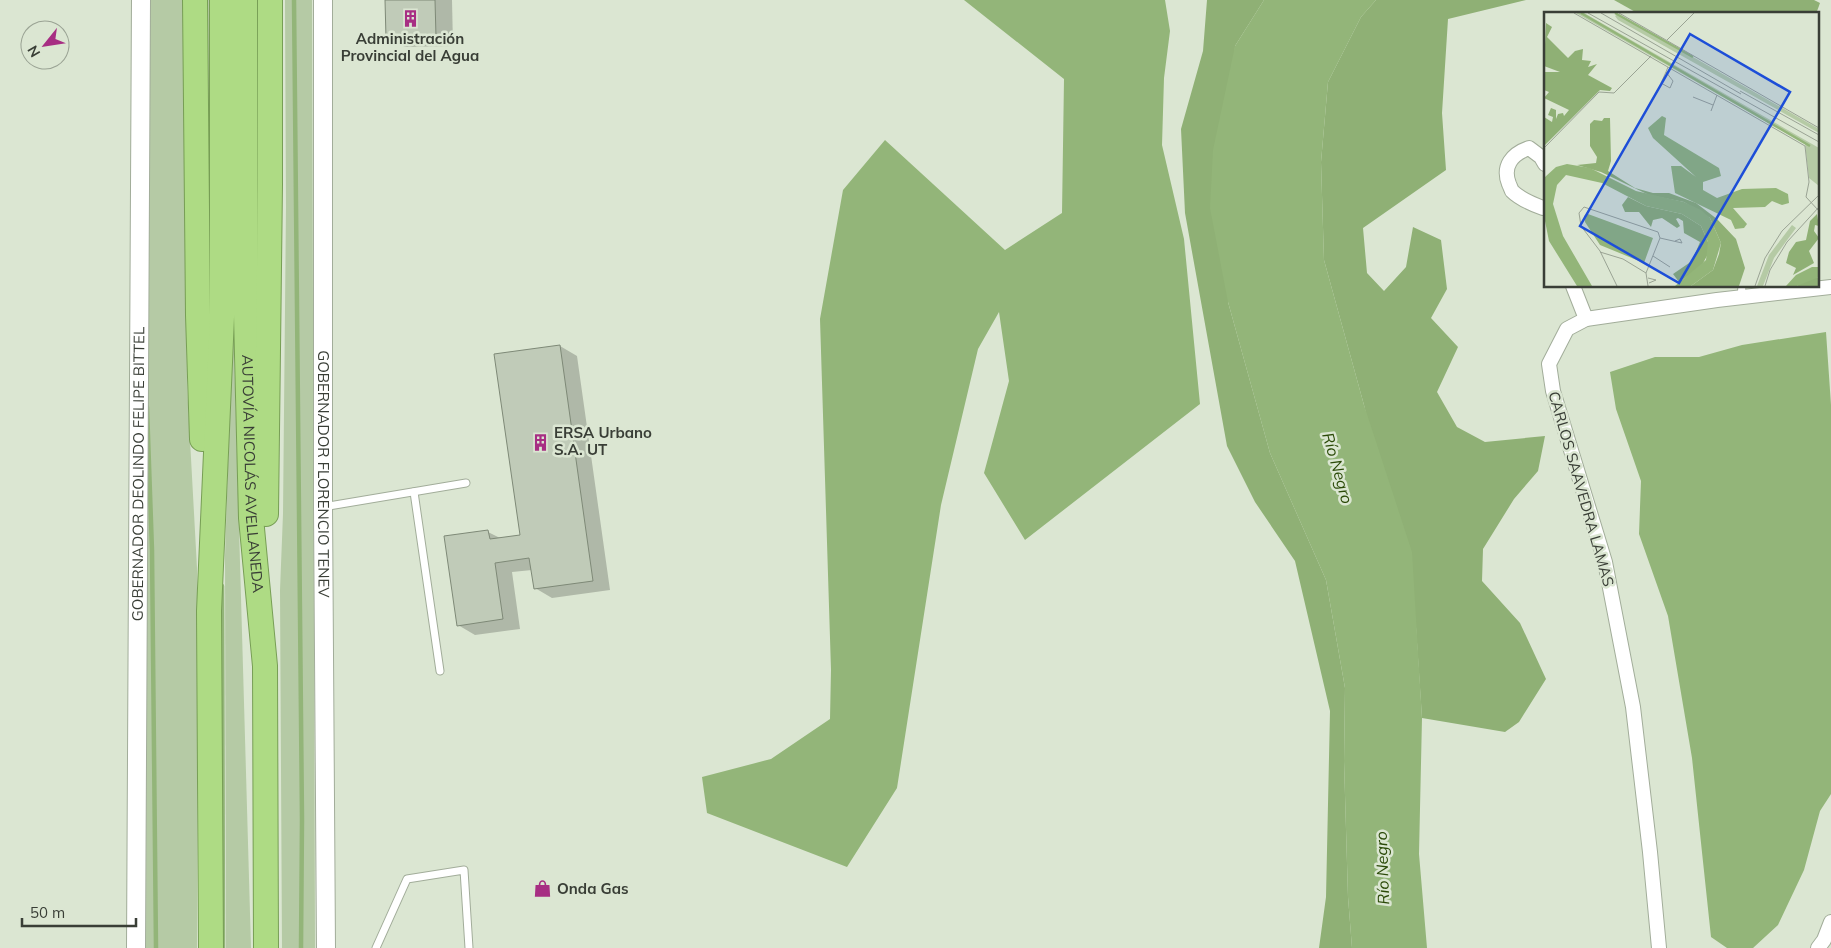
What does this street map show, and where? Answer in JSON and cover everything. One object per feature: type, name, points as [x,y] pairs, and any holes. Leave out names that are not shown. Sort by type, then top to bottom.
[{"type":"highway","points":[[195,0],[198,315],[209,611]]},
{"type":"highway","name":"AUTOVÍA NICOLÁS AVELLANEDA","points":[[211,948],[209,611],[222,317],[222,0]]},
{"type":"highway","name":"AUTOVÍA NICOLÁS AVELLANEDA","points":[[245,0],[246,315],[251,518],[264,666],[266,948]]},
{"type":"highway","points":[[264,666],[270,204],[270,0]]},
{"type":"street","name":"GOBERNADOR DEOLINDO FELIPE BITTEL","points":[[136,948],[141,0]]},
{"type":"street","name":"GOBERNADOR FLORENCIO TENEV","points":[[323,0],[323,507],[326,948]]},
{"type":"street","points":[[1544,162],[1541,157],[1529,148],[1520,151],[1512,157],[1508,164],[1507,178],[1511,190],[1529,203],[1544,207]]},
{"type":"street","name":"CARLOS SAAVEDRA LAMAS","points":[[1818,288],[1831,287]]},
{"type":"street","points":[[1574,288],[1586,319]]},
{"type":"street","name":"CARLOS SAAVEDRA LAMAS","points":[[1659,948],[1633,707],[1605,562],[1553,391],[1549,364],[1567,329],[1586,319],[1741,292],[1813,288]]},
{"type":"street","points":[[1818,948],[1824,940],[1831,922]]},
{"type":"lane","points":[[323,507],[466,483]]},
{"type":"lane","points":[[414,492],[440,671]]},
{"type":"lane","points":[[376,948],[407,879],[464,870],[469,948]]},
{"type":"shaded area","points":[[148,0],[185,0],[187,385],[197,568],[197,948],[146,948]]},
{"type":"shaded area","points":[[202,0],[209,0],[208,259]]},
{"type":"shaded area","points":[[285,0],[312,0],[315,948],[282,948],[280,590],[283,514],[286,207]]},
{"type":"shaded area","points":[[1207,0],[1264,0],[1235,46],[1228,302],[1270,453],[1326,580],[1345,688],[1344,761],[1348,897],[1352,948],[1319,948],[1326,897],[1330,711],[1295,561],[1255,502],[1227,446],[1185,213],[1181,129],[1203,51]]},
{"type":"shaded area","points":[[1376,0],[1526,0],[1448,19],[1442,113],[1446,170],[1363,228],[1367,273],[1384,291],[1406,267],[1413,227],[1441,240],[1447,289],[1431,318],[1458,347],[1437,392],[1457,427],[1485,442],[1545,436],[1538,471],[1514,499],[1483,549],[1482,581],[1520,623],[1546,679],[1519,722],[1505,732],[1422,718],[1416,627],[1364,405],[1324,260],[1321,162],[1328,82],[1361,17]]},
{"type":"shaded area","points":[[1614,0],[1814,0],[1820,3],[1817,12],[1635,12]]},
{"type":"shaded area","points":[[233,317],[251,948],[226,948],[225,556]]},
{"type":"water","points":[[964,0],[1165,0],[1170,31],[1164,78],[1162,145],[1184,239],[1200,404],[1025,540],[984,473],[1009,381],[999,312],[978,349],[941,505],[897,788],[847,867],[707,813],[702,777],[771,759],[830,719],[831,670],[820,319],[843,190],[885,140],[1005,250],[1062,213],[1064,79]]},
{"type":"water","name":"Río Negro","points":[[1264,0],[1376,0],[1361,17],[1328,82],[1321,162],[1324,260],[1364,405],[1412,552],[1422,718],[1419,854],[1427,948],[1352,948],[1348,897],[1344,761],[1345,688],[1326,580],[1270,453],[1228,302],[1210,208],[1213,150],[1235,46]]},
{"type":"water","points":[[1826,332],[1831,405],[1831,794],[1820,811],[1804,870],[1778,925],[1753,948],[1727,948],[1711,937],[1692,758],[1668,616],[1639,534],[1641,481],[1616,409],[1610,372],[1655,357],[1699,357],[1742,345]]},
{"type":"building","name":"Administración Provincial del Agua","points":[[385,0],[435,0],[436,37],[386,38]]},
{"type":"building","name":"ERSA Urbano S.A. UT","points":[[560,345],[593,581],[534,589],[529,558],[495,563],[503,619],[457,626],[444,536],[488,530],[490,539],[520,535],[494,354]]},
{"type":"waterway","points":[[294,0],[302,819],[301,948]]},
{"type":"waterway","points":[[147,407],[152,550],[156,948]]},
{"type":"waterway","points":[[222,586],[223,948]]},
{"type":"place","name":"Administración Provincial del Agua","points":[[410,18]]},
{"type":"place","name":"ERSA Urbano S.A. UT","points":[[540,442]]},
{"type":"place","name":"Onda Gas","points":[[543,889]]}]
